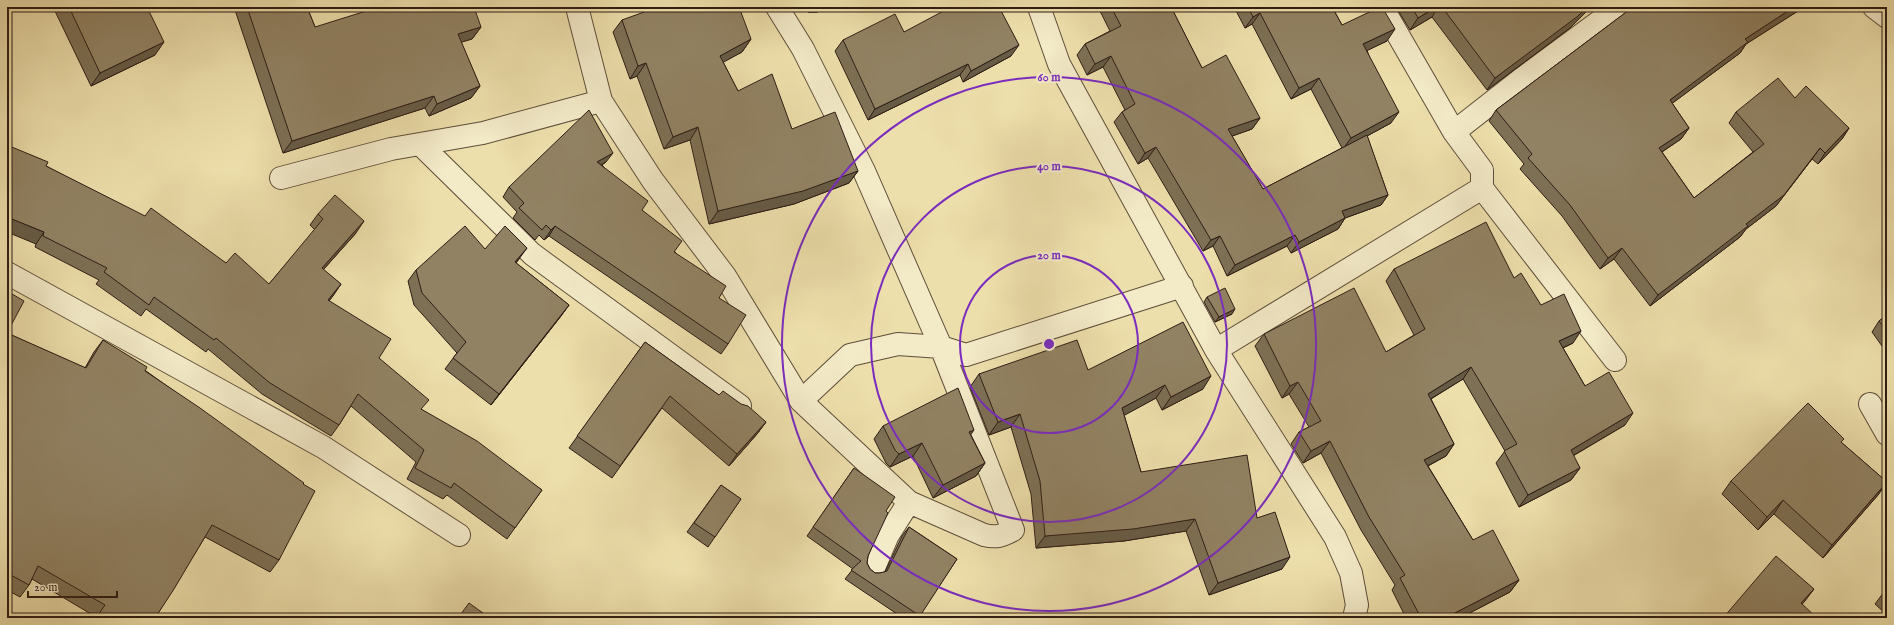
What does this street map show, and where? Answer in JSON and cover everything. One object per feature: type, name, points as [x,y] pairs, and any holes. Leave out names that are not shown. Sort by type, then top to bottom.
[{"type":"street","points":[[577,7],[601,101],[653,181],[725,276],[801,401],[909,502],[984,535],[994,537],[1003,536],[1013,530],[941,347],[864,171],[803,49],[777,7]]},
{"type":"street","points":[[1039,7],[1059,64],[1216,350],[1335,537],[1351,573],[1357,605],[1354,618]]},
{"type":"street","points":[[1382,7],[1454,132],[1482,170],[1482,188],[1615,360]]},
{"type":"street","points":[[1454,132],[1523,78],[1619,7]]},
{"type":"street","points":[[1874,7],[1887,17]]},
{"type":"street","points":[[281,178],[391,149],[483,133],[601,101]]},
{"type":"street","points":[[420,144],[532,254],[740,406]]},
{"type":"street","points":[[1216,350],[1482,188]]},
{"type":"street","points":[[7,272],[323,447],[459,535]]},
{"type":"street","points":[[801,401],[850,355],[898,344],[941,347],[966,355],[1182,286]]},
{"type":"street","points":[[1870,404],[1887,434]]},
{"type":"street","points":[[873,570],[888,535],[909,502]]},
{"type":"building","points":[[69,7],[147,7],[164,42],[100,73]]},
{"type":"building","points":[[247,7],[307,7],[315,27],[379,7],[474,7],[481,27],[458,34],[480,86],[437,104],[434,96],[292,141]]},
{"type":"building","points":[[658,7],[739,7],[751,39],[720,56],[738,91],[772,74],[792,129],[835,112],[858,171],[803,191],[718,211],[698,127],[673,137],[646,63],[638,66],[622,20]]},
{"type":"building","points":[[951,7],[999,7],[1019,45],[971,71],[968,64],[875,109],[843,40],[895,14],[904,32]]},
{"type":"building","points":[[1111,7],[1171,7],[1202,68],[1226,55],[1260,118],[1228,129],[1263,189],[1367,135],[1388,195],[1342,211],[1345,218],[1299,242],[1295,235],[1235,265],[1220,236],[1211,240],[1156,147],[1145,153],[1122,112],[1135,104],[1111,56],[1095,64],[1085,44],[1121,26]]},
{"type":"building","points":[[1248,7],[1332,7],[1342,25],[1382,7],[1395,29],[1363,44],[1399,112],[1351,138],[1319,78],[1299,88],[1260,13],[1253,17]]},
{"type":"building","points":[[1412,7],[1436,7],[1418,18]]},
{"type":"building","points":[[1442,7],[1587,7],[1578,16],[1495,78]]},
{"type":"building","points":[[1633,7],[1794,7],[1745,39],[1748,42],[1670,100],[1689,128],[1659,148],[1694,198],[1764,144],[1736,112],[1778,78],[1795,98],[1806,86],[1849,128],[1825,153],[1820,148],[1784,195],[1746,224],[1748,226],[1658,295],[1622,248],[1608,258],[1570,205],[1528,158],[1532,154],[1496,110]]},
{"type":"building","points":[[589,110],[613,153],[597,162],[648,201],[642,210],[682,241],[674,252],[726,286],[719,298],[746,315],[728,344],[555,226],[551,230],[546,225],[542,230],[519,208],[524,203],[509,187]]},
{"type":"building","points":[[7,145],[48,162],[46,166],[145,216],[151,208],[226,263],[235,253],[269,284],[323,219],[318,214],[335,195],[364,221],[322,268],[341,284],[328,300],[391,339],[379,358],[429,400],[421,409],[477,441],[542,490],[515,528],[454,483],[451,488],[415,468],[424,450],[358,394],[339,425],[270,383],[216,338],[214,340],[154,297],[149,305],[104,272],[107,268],[43,236],[44,232],[7,217]]},
{"type":"building","points":[[1486,222],[1514,278],[1521,273],[1541,305],[1564,294],[1581,331],[1559,341],[1585,386],[1609,372],[1633,413],[1571,450],[1580,468],[1528,495],[1504,451],[1517,444],[1471,367],[1428,394],[1454,444],[1424,460],[1473,540],[1493,530],[1519,580],[1445,618],[1421,618],[1400,578],[1405,575],[1369,517],[1330,441],[1311,451],[1299,432],[1321,421],[1298,382],[1290,386],[1264,334],[1354,288],[1386,352],[1425,329],[1394,269]]},
{"type":"building","points":[[465,226],[485,249],[505,226],[527,248],[515,262],[569,305],[499,394],[453,358],[466,342],[422,293],[416,270]]},
{"type":"building","points":[[1225,288],[1235,309],[1219,317],[1207,297]]},
{"type":"building","points":[[7,291],[24,301],[7,333]]},
{"type":"building","points":[[1887,315],[1887,332],[1879,321]]},
{"type":"building","points":[[1183,322],[1211,376],[1171,397],[1165,385],[1122,408],[1141,472],[1247,455],[1257,518],[1275,512],[1290,557],[1218,583],[1195,519],[1133,529],[1045,536],[1040,481],[1020,414],[998,422],[979,374],[1077,340],[1088,370]]},
{"type":"building","points":[[7,333],[86,368],[103,340],[147,367],[145,371],[200,408],[304,483],[303,484],[315,491],[279,560],[212,525],[155,618],[96,618],[105,605],[38,566],[29,585],[7,573]]},
{"type":"building","points":[[645,342],[719,395],[723,391],[741,404],[748,406],[766,422],[737,454],[670,396],[620,466],[577,436]]},
{"type":"building","points":[[958,388],[974,430],[969,432],[985,463],[943,485],[922,443],[899,454],[895,450],[883,426]]},
{"type":"building","points":[[1808,403],[1844,439],[1841,442],[1887,482],[1832,545],[1783,500],[1767,517],[1731,481]]},
{"type":"building","points":[[854,468],[895,497],[886,511],[888,513],[868,556],[867,563],[870,569],[875,573],[887,571],[909,527],[957,559],[920,616],[851,570],[861,561],[813,527]]},
{"type":"building","points":[[721,485],[741,499],[715,537],[694,523]]},
{"type":"building","points":[[1776,556],[1814,589],[1801,603],[1817,618],[1723,618]]},
{"type":"building","points":[[469,603],[490,618],[458,618]]},
{"type":"building","points":[[318,615],[324,618],[316,618]]}]
